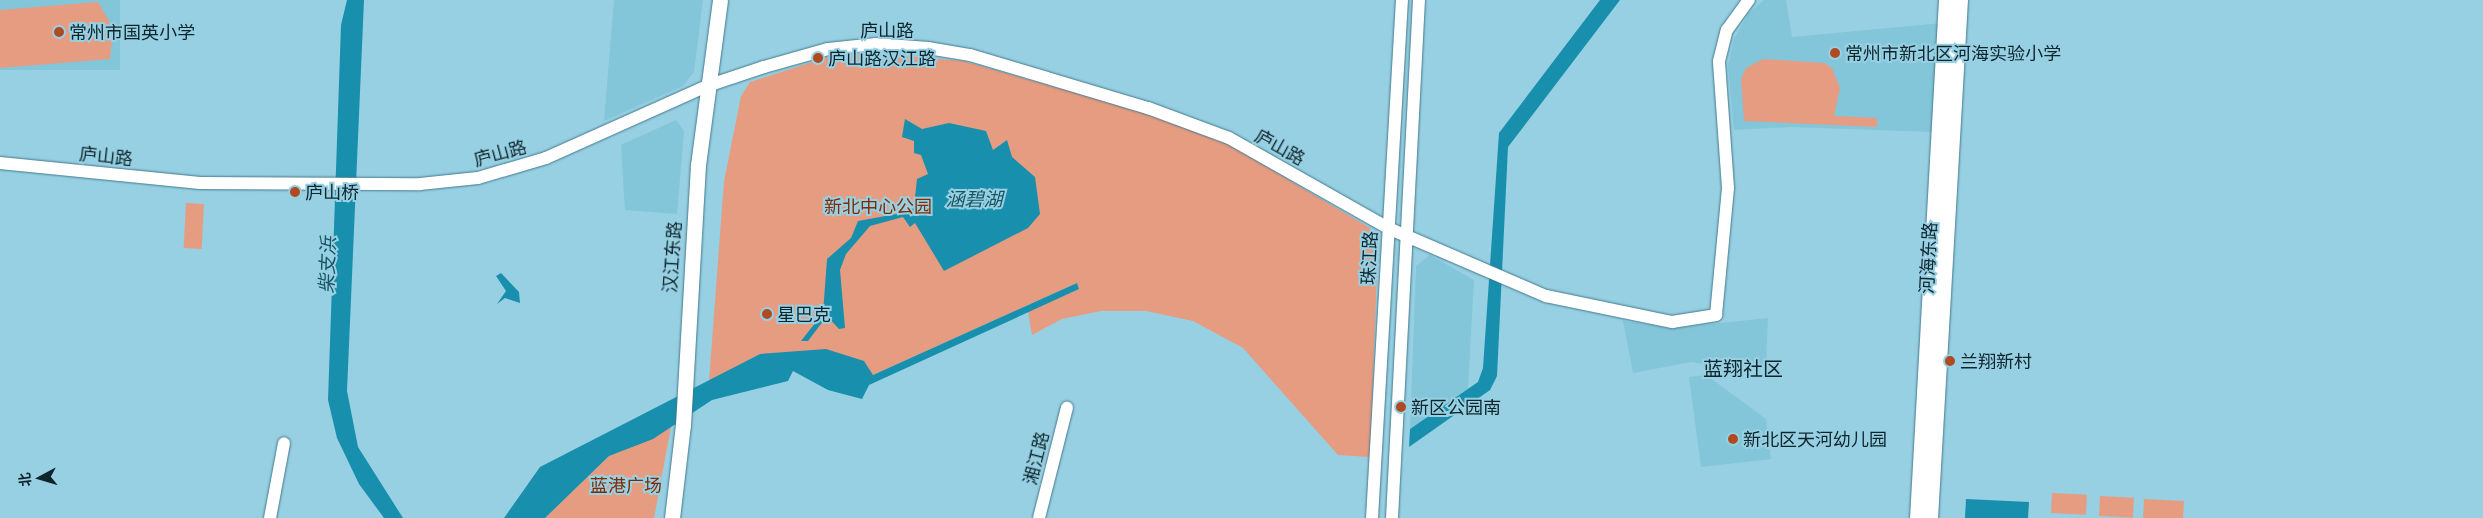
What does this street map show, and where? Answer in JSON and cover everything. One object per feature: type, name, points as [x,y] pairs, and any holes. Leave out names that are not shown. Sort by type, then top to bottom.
[{"type":"main road","name":"汉江东路","points":[[683,518],[689,380],[700,214],[720,0]]},
{"type":"main road","name":"汉江东路","points":[[712,84],[729,0]]},
{"type":"main road","name":"河海东路","points":[[1917,518],[1946,0]]},
{"type":"main road","name":"河海东路","points":[[1930,518],[1960,0]]},
{"type":"main road","name":"汉江东路","points":[[672,518],[688,421]]},
{"type":"street","name":"珠江路","points":[[1372,518],[1402,0]]},
{"type":"street","name":"珠江路","points":[[1392,518],[1404,235],[1419,0]]},
{"type":"street","name":"庐山路","points":[[0,164],[200,183],[328,186],[420,184],[510,171],[712,84],[828,49],[876,44],[970,55],[1140,106],[1229,138],[1388,228],[1546,296],[1672,322],[1716,316],[1728,188],[1719,61],[1727,30],[1749,0]]},
{"type":"street","name":"湘江路","points":[[1039,518],[1067,407]]},
{"type":"street","points":[[270,518],[284,443]]},
{"type":"shaded area","name":"常州市国英小学","points":[[0,0],[120,0],[120,70],[0,70]]},
{"type":"shaded area","points":[[614,0],[703,0],[694,72],[683,86],[604,121]]},
{"type":"shaded area","name":"常州市新北区河海实验小学","points":[[1764,0],[1786,0],[1792,37],[1942,23],[1932,132],[1791,127],[1734,130],[1728,66],[1734,39],[1749,13]]},
{"type":"shaded area","points":[[676,120],[684,131],[677,214],[625,210],[621,145]]},
{"type":"shaded area","points":[[1430,255],[1474,280],[1468,389],[1410,429],[1416,266]]},
{"type":"shaded area","points":[[1768,318],[1766,364],[1721,367],[1691,362],[1633,373],[1623,321],[1675,328]]},
{"type":"shaded area","name":"新北区天河幼儿园","points":[[1706,375],[1766,419],[1771,459],[1701,467],[1689,377]]},
{"type":"green space","name":"常州市国英小学","points":[[98,2],[113,28],[110,59],[0,68],[0,10]]},
{"type":"green space","name":"新北中心公园","points":[[869,53],[963,61],[1147,113],[1228,144],[1370,228],[1378,244],[1370,457],[1338,455],[1243,348],[1193,321],[1146,311],[1101,311],[1062,319],[1032,335],[1028,311],[1079,289],[1077,283],[873,375],[760,354],[709,381],[724,181],[741,96],[750,82],[825,58]]},
{"type":"green space","points":[[1763,59],[1824,63],[1832,68],[1840,88],[1834,116],[1877,118],[1877,127],[1744,121],[1741,79],[1746,68]]},
{"type":"green space","points":[[186,203],[204,204],[202,249],[184,248]]},
{"type":"green space","name":"蓝港广场","points":[[671,427],[654,518],[545,518],[609,456]]},
{"type":"green space","points":[[2052,493],[2087,495],[2086,515],[2051,513]]},
{"type":"green space","points":[[2100,496],[2134,498],[2133,518],[2099,516]]},
{"type":"green space","points":[[2144,499],[2184,501],[2183,518],[2143,518]]},
{"type":"water","points":[[347,0],[364,0],[347,391],[358,447],[403,518],[384,518],[359,484],[337,438],[328,400],[341,25]]},
{"type":"water","points":[[1600,0],[1620,0],[1508,147],[1497,376],[1490,390],[1409,447],[1410,429],[1478,382],[1483,368],[1499,133]]},
{"type":"water","name":"涵碧湖","points":[[905,119],[922,129],[949,123],[986,131],[993,150],[1007,140],[1012,157],[1035,177],[1040,214],[1028,228],[944,271],[915,223],[910,227],[903,217],[870,226],[846,254],[840,270],[845,328],[839,329],[827,316],[808,341],[801,341],[823,313],[827,259],[851,238],[858,221],[902,213],[914,206],[917,179],[928,174],[921,155],[914,153],[914,141],[902,137]]},
{"type":"water","points":[[501,273],[519,292],[520,303],[505,298],[497,304],[506,291],[496,276]]},
{"type":"water","points":[[1077,283],[1079,289],[869,385],[862,399],[828,390],[793,371],[788,381],[712,400],[653,439],[609,456],[545,518],[504,518],[540,467],[760,354],[826,349],[864,361],[873,375]]},
{"type":"water","points":[[1966,499],[2029,502],[2028,518],[1965,518]]},
{"type":"place","name":"常州市国英小学","points":[[59,32]]},
{"type":"place","name":"常州市新北区河海实验小学","points":[[1835,53]]},
{"type":"place","name":"庐山路汉江路","points":[[818,58]]},
{"type":"place","name":"庐山桥","points":[[295,192]]},
{"type":"place","name":"星巴克","points":[[767,314]]},
{"type":"place","name":"兰翔新村","points":[[1950,361]]},
{"type":"place","name":"新区公园南","points":[[1401,407]]},
{"type":"place","name":"新北区天河幼儿园","points":[[1733,439]]},
{"type":"district","name":"蓝翔社区","points":[[1743,368]]},
{"type":"water label","name":"柴支浜","points":[[327,265]]}]
